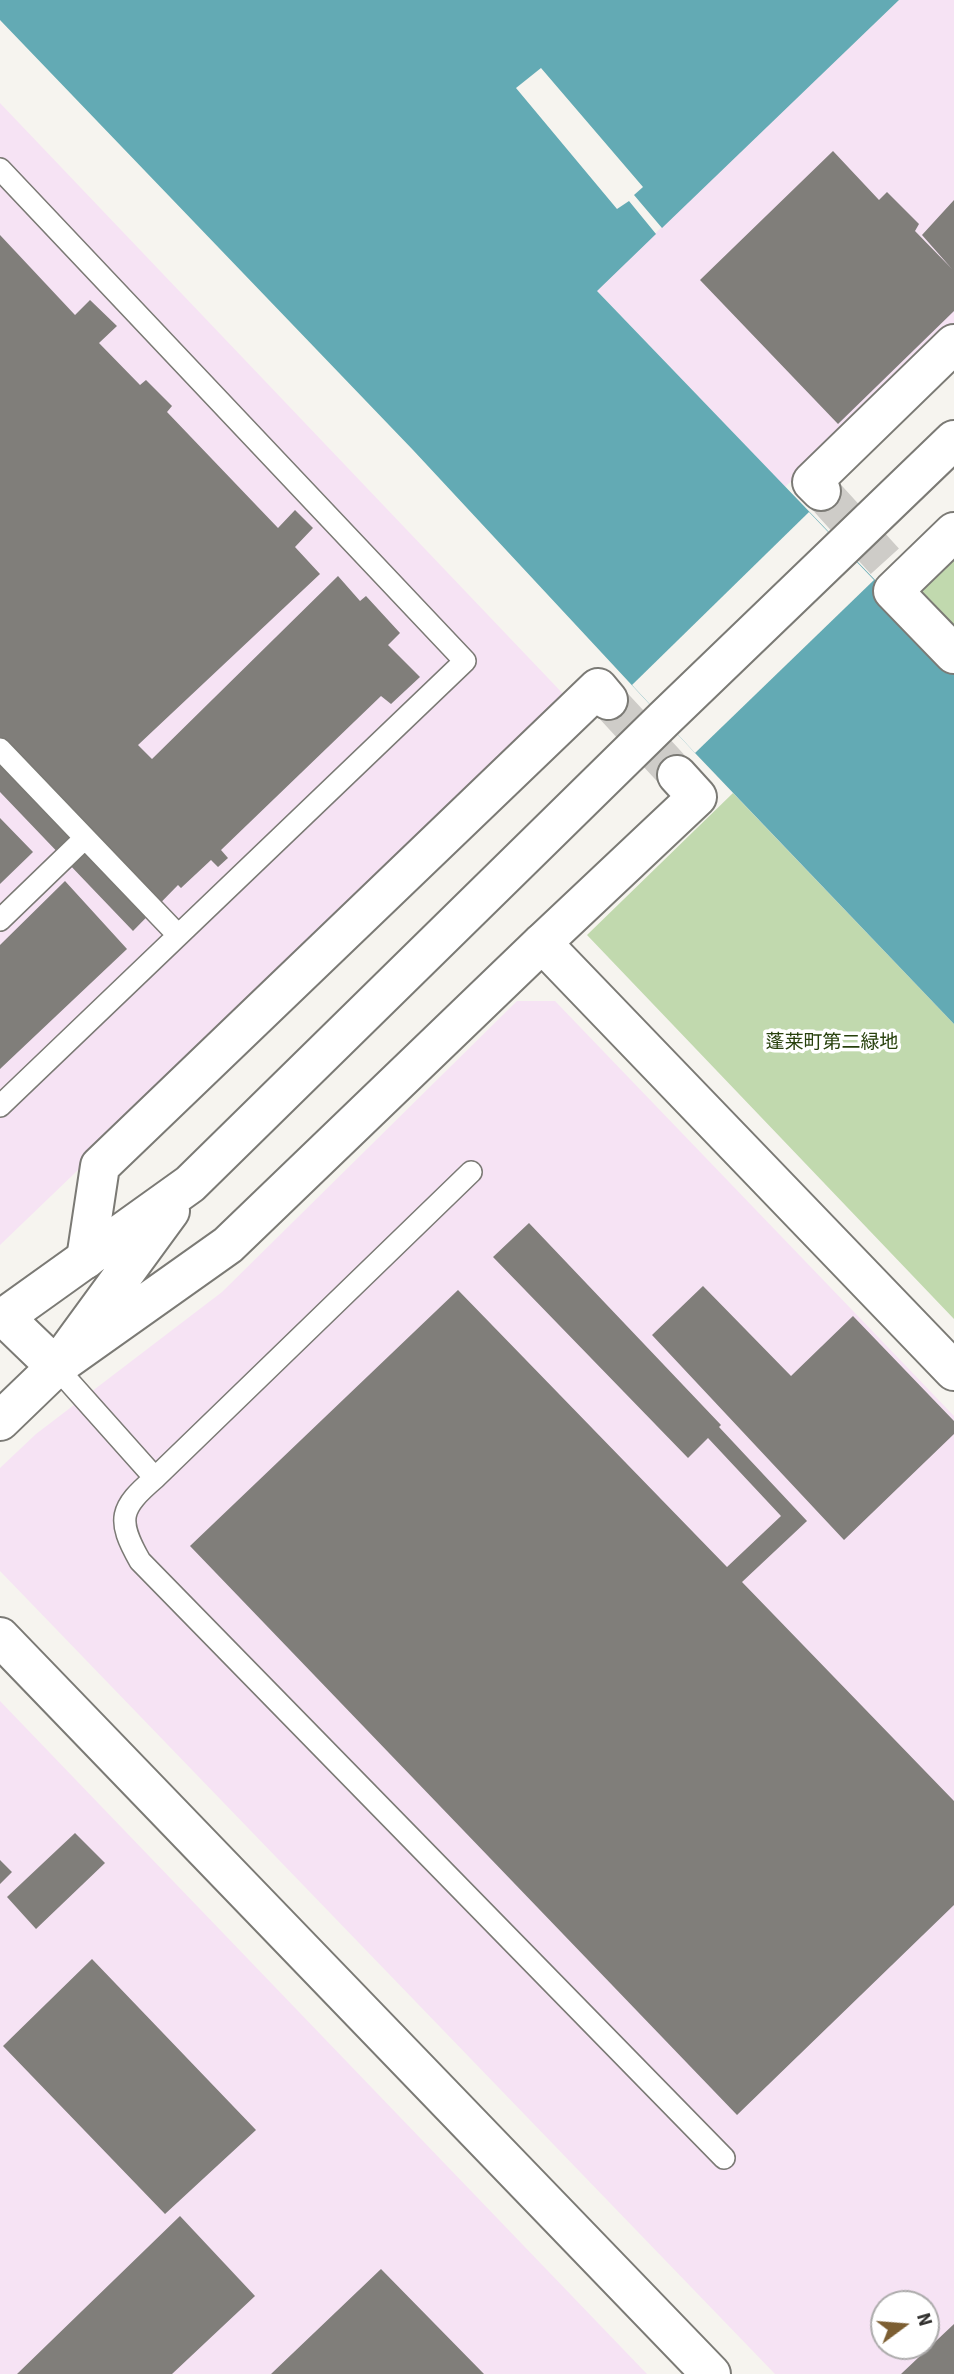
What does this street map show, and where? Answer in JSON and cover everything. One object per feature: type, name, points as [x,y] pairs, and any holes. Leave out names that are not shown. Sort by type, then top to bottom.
[{"type":"street","points":[[821,491],[812,482],[954,344]]},
{"type":"street","points":[[56,1367],[1,1317],[190,1184],[664,719],[954,440]]},
{"type":"street","points":[[954,532],[897,573],[893,591],[954,654]]},
{"type":"street","points":[[86,1259],[100,1166],[598,688],[608,700]]},
{"type":"street","points":[[0,1421],[56,1367],[228,1245],[697,797],[677,775]]},
{"type":"street","points":[[542,943],[954,1371]]},
{"type":"street","points":[[56,1367],[190,1184]]},
{"type":"street","points":[[0,1637],[710,2374]]},
{"type":"lane","points":[[0,169],[465,661],[0,1106]]},
{"type":"lane","points":[[0,749],[178,935]]},
{"type":"lane","points":[[0,920],[85,838]]},
{"type":"lane","points":[[471,1172],[155,1478],[129,1500],[125,1518],[130,1544],[140,1561],[724,2158]]},
{"type":"lane","points":[[56,1367],[155,1478]]},
{"type":"shaded area","points":[[899,0],[954,0],[954,324],[785,487],[596,290]]},
{"type":"shaded area","points":[[0,103],[568,699],[0,1245]]},
{"type":"shaded area","points":[[517,1001],[555,1001],[954,1416],[954,2374],[775,2374],[0,1571],[0,1468],[36,1434],[222,1292]]},
{"type":"shaded area","points":[[0,1701],[647,2374],[0,2374]]},
{"type":"green space","points":[[954,553],[954,635],[918,589]]},
{"type":"green space","name":"蓬莱町第二緑地","points":[[733,793],[954,1024],[954,1319],[587,935]]},
{"type":"water","points":[[0,0],[899,0],[662,228],[634,195],[643,187],[541,68],[516,88],[617,209],[629,201],[656,234],[597,291],[954,662],[954,1024],[695,753],[413,450],[0,20]]},
{"type":"pier","points":[[809,512],[874,580],[695,753],[632,685]]},
{"type":"building","points":[[833,151],[879,200],[887,192],[919,224],[915,231],[952,269],[922,235],[954,200],[954,311],[838,424],[700,280]]},
{"type":"building","points":[[0,235],[75,315],[90,300],[117,326],[99,343],[140,385],[146,380],[172,406],[167,412],[278,528],[295,510],[313,528],[295,547],[320,574],[138,745],[152,759],[338,576],[360,601],[366,596],[400,633],[388,645],[420,677],[391,704],[381,696],[221,850],[228,858],[218,867],[211,860],[181,888],[178,885],[133,931],[0,792]]},
{"type":"building","points":[[0,818],[33,852],[0,884]]},
{"type":"building","points":[[65,881],[127,949],[0,1069],[0,945]]},
{"type":"building","points":[[529,1223],[721,1425],[719,1427],[807,1521],[742,1582],[954,1801],[954,1905],[737,2115],[190,1546],[458,1290],[727,1567],[781,1516],[708,1438],[688,1458],[493,1257]]},
{"type":"building","points":[[703,1286],[791,1376],[853,1316],[954,1421],[954,1434],[844,1540],[652,1335]]},
{"type":"building","points":[[75,1833],[105,1863],[36,1929],[7,1897]]},
{"type":"building","points":[[0,1860],[12,1872],[0,1884]]},
{"type":"building","points":[[92,1959],[256,2130],[165,2214],[3,2046]]},
{"type":"building","points":[[180,2216],[255,2296],[172,2374],[17,2374]]},
{"type":"building","points":[[381,2269],[484,2374],[271,2374]]},
{"type":"building","points":[[954,2324],[954,2374],[901,2374],[916,2360],[940,2360],[940,2337]]},
{"type":"tunnel","points":[[821,491],[890,567]]},
{"type":"tunnel","points":[[608,700],[677,775]]}]
